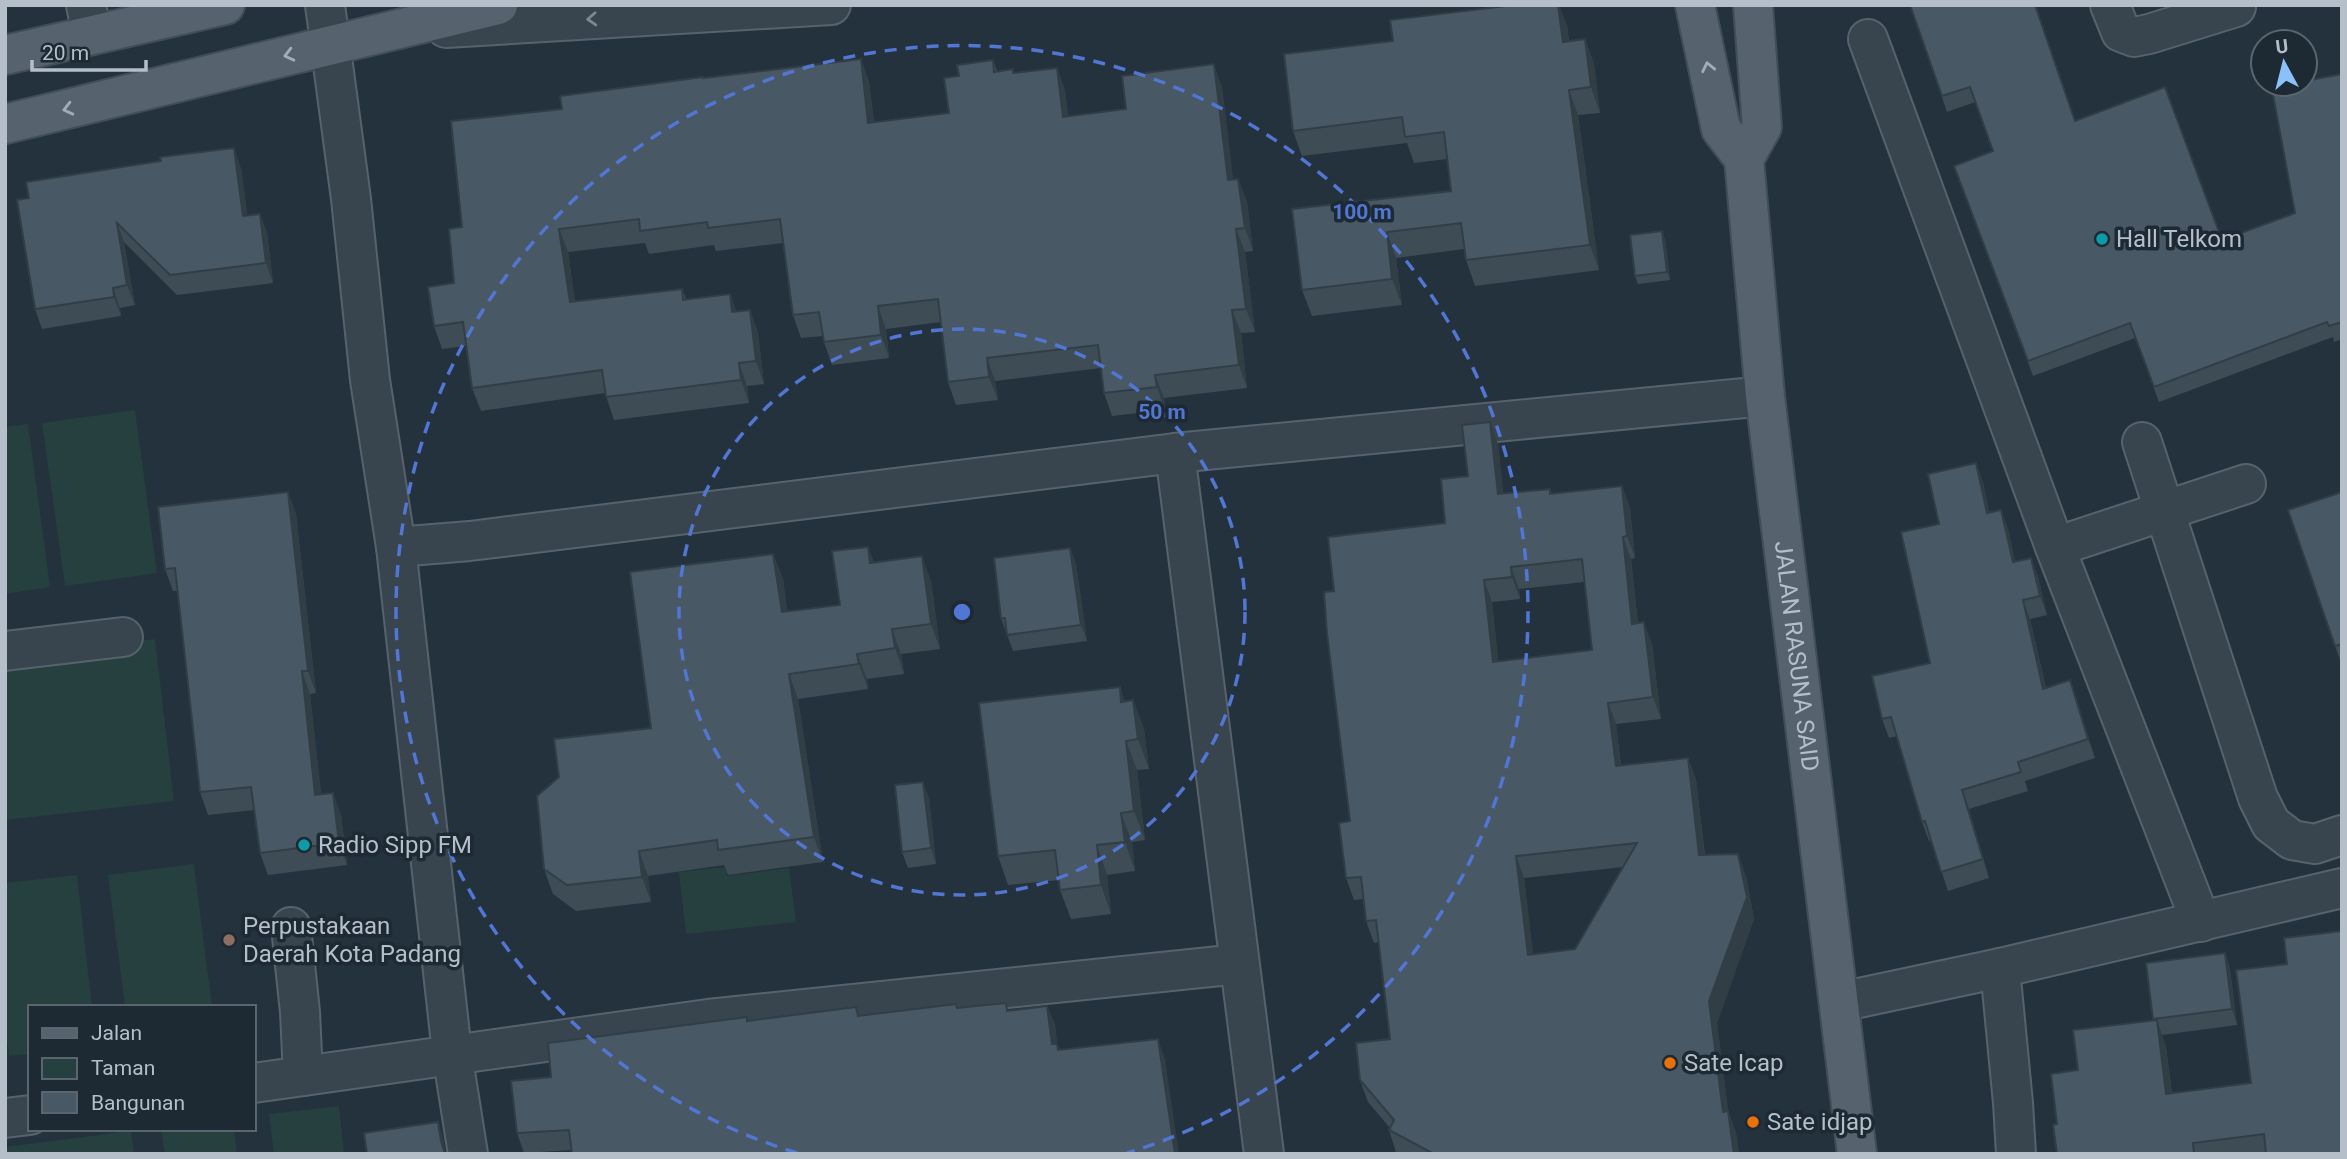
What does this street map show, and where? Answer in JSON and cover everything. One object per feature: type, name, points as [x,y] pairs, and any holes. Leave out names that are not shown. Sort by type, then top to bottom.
[{"type":"main road","points":[[5,55],[89,20],[225,5]]},
{"type":"main road","points":[[5,124],[498,5]]},
{"type":"main road","points":[[1695,5],[1721,129],[1744,159],[1762,127],[1753,5]]},
{"type":"main road","name":"JALAN RASUNA SAID","points":[[1744,159],[1765,396],[1857,1154]]},
{"type":"street","points":[[326,5],[351,198],[370,380],[396,548],[452,1053],[468,1154]]},
{"type":"street","points":[[398,31],[831,5]]},
{"type":"street","points":[[2110,5],[2120,32],[2134,37],[2236,7]]},
{"type":"street","points":[[1868,39],[2055,547],[2201,922]]},
{"type":"street","points":[[396,548],[1175,453],[1765,396]]},
{"type":"street","points":[[2142,442],[2258,798],[2271,824],[2292,840],[2315,844],[2342,835]]},
{"type":"street","points":[[1175,453],[1265,1154]]},
{"type":"street","points":[[2055,547],[2246,484]]},
{"type":"street","points":[[5,651],[122,637]]},
{"type":"street","points":[[1840,1002],[2000,968],[2342,888]]},
{"type":"street","points":[[291,927],[300,1012],[303,1076]]},
{"type":"street","points":[[256,1083],[708,1019],[1239,964]]},
{"type":"street","points":[[2000,968],[2016,1154]]},
{"type":"street","points":[[5,1118],[28,1115]]},
{"type":"green space","points":[[135,410],[157,573],[65,586],[42,423]]},
{"type":"green space","points":[[28,424],[50,587],[5,594],[5,427]]},
{"type":"green space","points":[[155,639],[174,801],[5,820],[5,657]]},
{"type":"green space","points":[[194,864],[212,1005],[125,1005],[108,875]]},
{"type":"green space","points":[[725,867],[727,876],[789,868],[796,922],[686,934],[679,872]]},
{"type":"green space","points":[[77,875],[92,1005],[28,1005],[28,1054],[9,1056],[5,1023],[5,883]]},
{"type":"green space","points":[[339,1106],[344,1154],[274,1154],[269,1114]]},
{"type":"green space","points":[[131,1131],[134,1154],[5,1154],[5,1147]]},
{"type":"green space","points":[[161,1131],[234,1131],[237,1154],[165,1154]]},
{"type":"building","points":[[1514,5],[1558,5],[1563,42],[1585,39],[1591,87],[1569,90],[1590,245],[1466,260],[1461,223],[1387,232],[1392,279],[1302,290],[1292,209],[1451,191],[1444,132],[1405,137],[1402,117],[1293,131],[1284,54],[1393,41],[1390,20]]},
{"type":"building","points":[[1910,5],[2035,5],[2075,121],[2165,87],[2222,240],[2295,213],[2274,98],[2319,98],[2319,78],[2342,74],[2342,322],[2329,326],[2327,322],[2154,387],[2130,323],[2028,361],[1954,166],[1993,151],[1970,87],[1942,96]]},
{"type":"building","points":[[861,59],[868,123],[949,113],[944,78],[959,76],[957,65],[993,60],[994,72],[1013,69],[1013,73],[1057,68],[1063,117],[1126,109],[1122,76],[1214,64],[1228,180],[1238,179],[1245,228],[1236,229],[1246,309],[1232,310],[1239,365],[1155,375],[1157,387],[1104,393],[1098,345],[987,358],[989,377],[948,382],[938,299],[878,306],[881,335],[824,342],[819,312],[793,315],[780,219],[708,228],[707,222],[640,231],[639,219],[559,229],[570,302],[682,289],[683,300],[730,294],[732,312],[750,310],[756,361],[739,363],[741,380],[606,397],[602,370],[472,388],[463,322],[434,326],[428,287],[454,283],[449,229],[462,227],[451,121],[562,109],[560,96]]},
{"type":"building","points":[[234,148],[243,216],[260,214],[266,263],[170,275],[117,223],[127,285],[113,288],[114,297],[35,309],[17,200],[29,198],[26,182],[161,161],[160,157]]},
{"type":"building","points":[[1662,231],[1667,272],[1635,276],[1630,235]]},
{"type":"building","points":[[1490,422],[1498,494],[1550,489],[1550,494],[1622,486],[1627,536],[1623,537],[1632,624],[1644,622],[1653,697],[1608,703],[1616,766],[1688,758],[1699,855],[1738,854],[1747,897],[1709,1001],[1723,1112],[1728,1111],[1734,1154],[1434,1154],[1389,1130],[1394,1120],[1360,1080],[1356,1043],[1390,1039],[1376,920],[1366,921],[1361,877],[1346,878],[1339,823],[1350,821],[1327,633],[1324,592],[1334,591],[1328,537],[1445,523],[1441,479],[1468,476],[1462,425]],"holes":[[[1582,559],[1592,650],[1493,662],[1484,580],[1512,577],[1511,567]],[[1637,843],[1575,949],[1528,955],[1516,856]]]},
{"type":"building","points":[[1976,463],[1987,513],[2001,510],[2013,562],[2031,558],[2040,596],[2023,600],[2043,689],[2070,680],[2088,739],[2018,762],[2021,772],[1962,790],[1983,859],[1941,872],[1925,821],[1922,822],[1891,717],[1882,719],[1872,676],[1930,663],[1901,532],[1939,524],[1928,474]]},
{"type":"building","points":[[288,492],[308,671],[302,671],[315,795],[333,793],[339,843],[260,853],[251,787],[200,792],[175,568],[165,569],[158,507]]},
{"type":"building","points":[[2342,492],[2342,644],[2335,646],[2288,510]]},
{"type":"building","points":[[868,547],[870,563],[922,556],[931,624],[892,629],[895,648],[857,654],[859,664],[789,674],[814,837],[718,850],[717,840],[639,851],[642,877],[567,885],[544,869],[537,796],[559,777],[554,739],[651,728],[630,572],[773,554],[782,612],[840,605],[832,551]]},
{"type":"building","points":[[1070,548],[1081,625],[1007,635],[1005,618],[1001,618],[994,558]]},
{"type":"building","points":[[1120,687],[1121,702],[1133,700],[1138,739],[1126,741],[1134,811],[1121,813],[1125,842],[1097,845],[1101,885],[1060,890],[1055,850],[998,856],[979,703]]},
{"type":"building","points":[[923,782],[931,848],[902,852],[895,785]]},
{"type":"building","points":[[2342,931],[2342,1154],[2266,1154],[2264,1134],[2193,1143],[2194,1154],[2057,1154],[2053,1125],[2057,1124],[2051,1074],[2078,1070],[2073,1030],[2157,1020],[2166,1094],[2251,1083],[2236,970],[2287,964],[2284,938]]},
{"type":"building","points":[[2225,953],[2232,1009],[2153,1019],[2146,963]]},
{"type":"building","points":[[1006,1003],[1007,1011],[1047,1006],[1052,1044],[1057,1044],[1058,1050],[1158,1039],[1175,1154],[572,1154],[569,1130],[517,1133],[511,1081],[551,1077],[548,1043],[747,1017],[747,1021],[856,1007],[858,1016],[956,1004],[957,1008]]},
{"type":"building","points":[[438,1122],[445,1154],[367,1154],[364,1133]]},
{"type":"place","name":"Hall Telkom","points":[[2102,239]]},
{"type":"place","name":"Radio Sipp FM","points":[[304,845]]},
{"type":"place","name":"Perpustakaan Daerah Kota Padang","points":[[229,940]]},
{"type":"place","name":"Sate Icap","points":[[1670,1063]]},
{"type":"place","name":"Sate idjap","points":[[1753,1122]]}]
